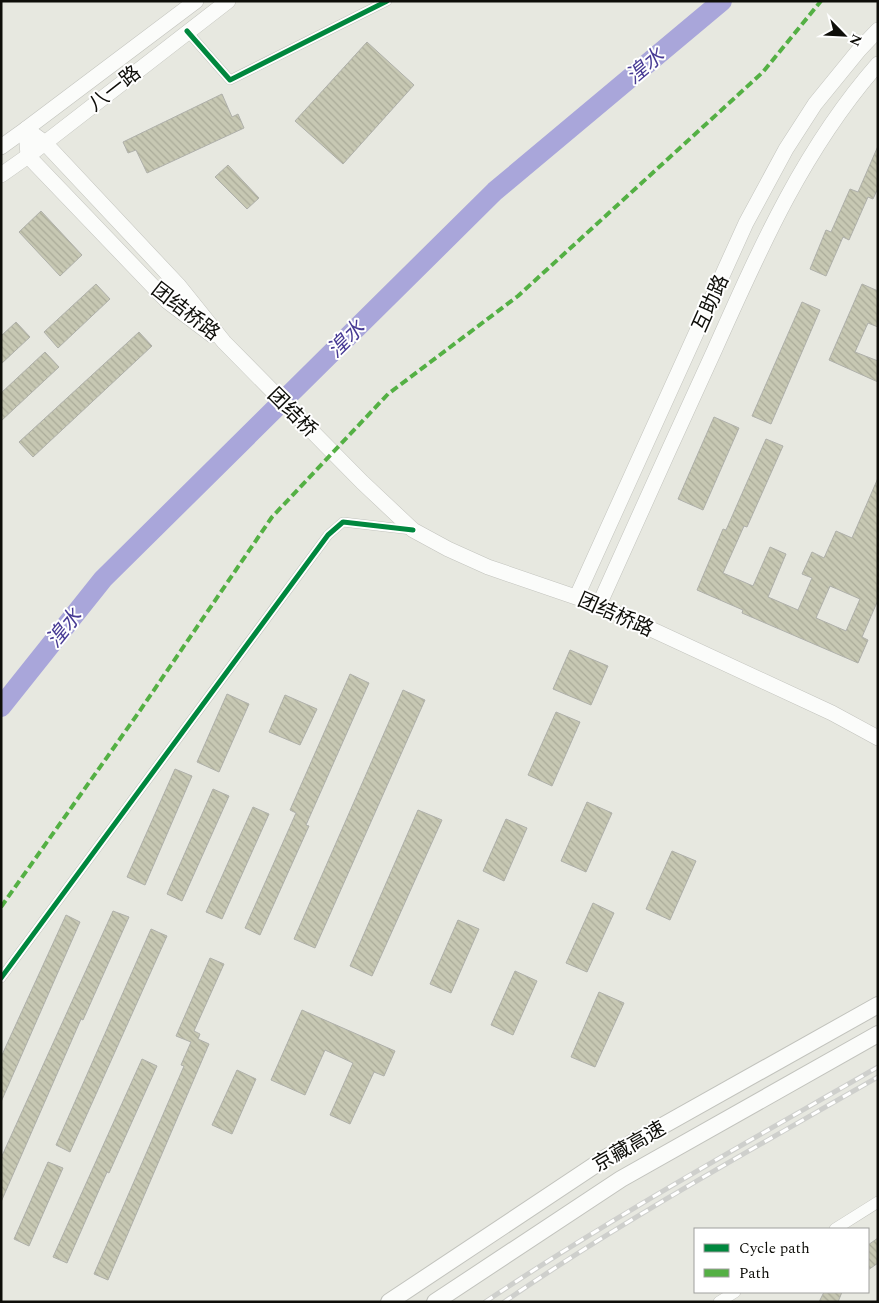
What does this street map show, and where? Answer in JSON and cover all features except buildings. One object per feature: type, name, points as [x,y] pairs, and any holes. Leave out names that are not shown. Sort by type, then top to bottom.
[{"type":"highway","name":"京藏高速","points":[[388,1302],[607,1157],[878,1005]]},
{"type":"highway","name":"京藏高速","points":[[435,1302],[620,1179],[878,1034]]},
{"type":"main road","name":"八一路","points":[[1,147],[196,1]]},
{"type":"main road","name":"八一路","points":[[1,175],[228,1]]},
{"type":"main road","name":"互助路","points":[[577,596],[751,215],[786,150],[815,104],[859,50],[878,30]]},
{"type":"main road","name":"互助路","points":[[599,605],[767,233],[834,118],[878,64]]},
{"type":"main road","name":"团结桥路","points":[[26,129],[44,142],[179,286],[224,342]]},
{"type":"main road","points":[[26,129],[28,156]]},
{"type":"main road","name":"团结桥路","points":[[28,156],[166,301],[205,331],[224,342]]},
{"type":"main road","name":"团结桥","points":[[224,342],[362,482]]},
{"type":"main road","name":"团结桥路","points":[[362,482],[413,530],[448,549],[488,567],[599,605],[832,713],[878,738]]},
{"type":"street","points":[[187,32],[230,80],[387,1]]},
{"type":"street","points":[[1,978],[328,535],[343,522],[413,530]]},
{"type":"street","points":[[837,1228],[878,1202]]},
{"type":"street","points":[[720,1302],[734,1293]]},
{"type":"waterway","name":"湟水","points":[[1,707],[103,579],[495,191],[722,1]]},
{"type":"railway","points":[[485,1302],[630,1210],[878,1067]]},
{"type":"railway","points":[[504,1302],[595,1242],[736,1158],[878,1077]]},
{"type":"marked path","points":[[1,907],[139,712],[272,517],[388,394],[518,296],[763,72],[821,1]]},
{"type":"cycle path","points":[[187,31],[230,80],[387,1]]},
{"type":"cycle path","points":[[1,978],[328,535],[343,522],[413,530]]}]
